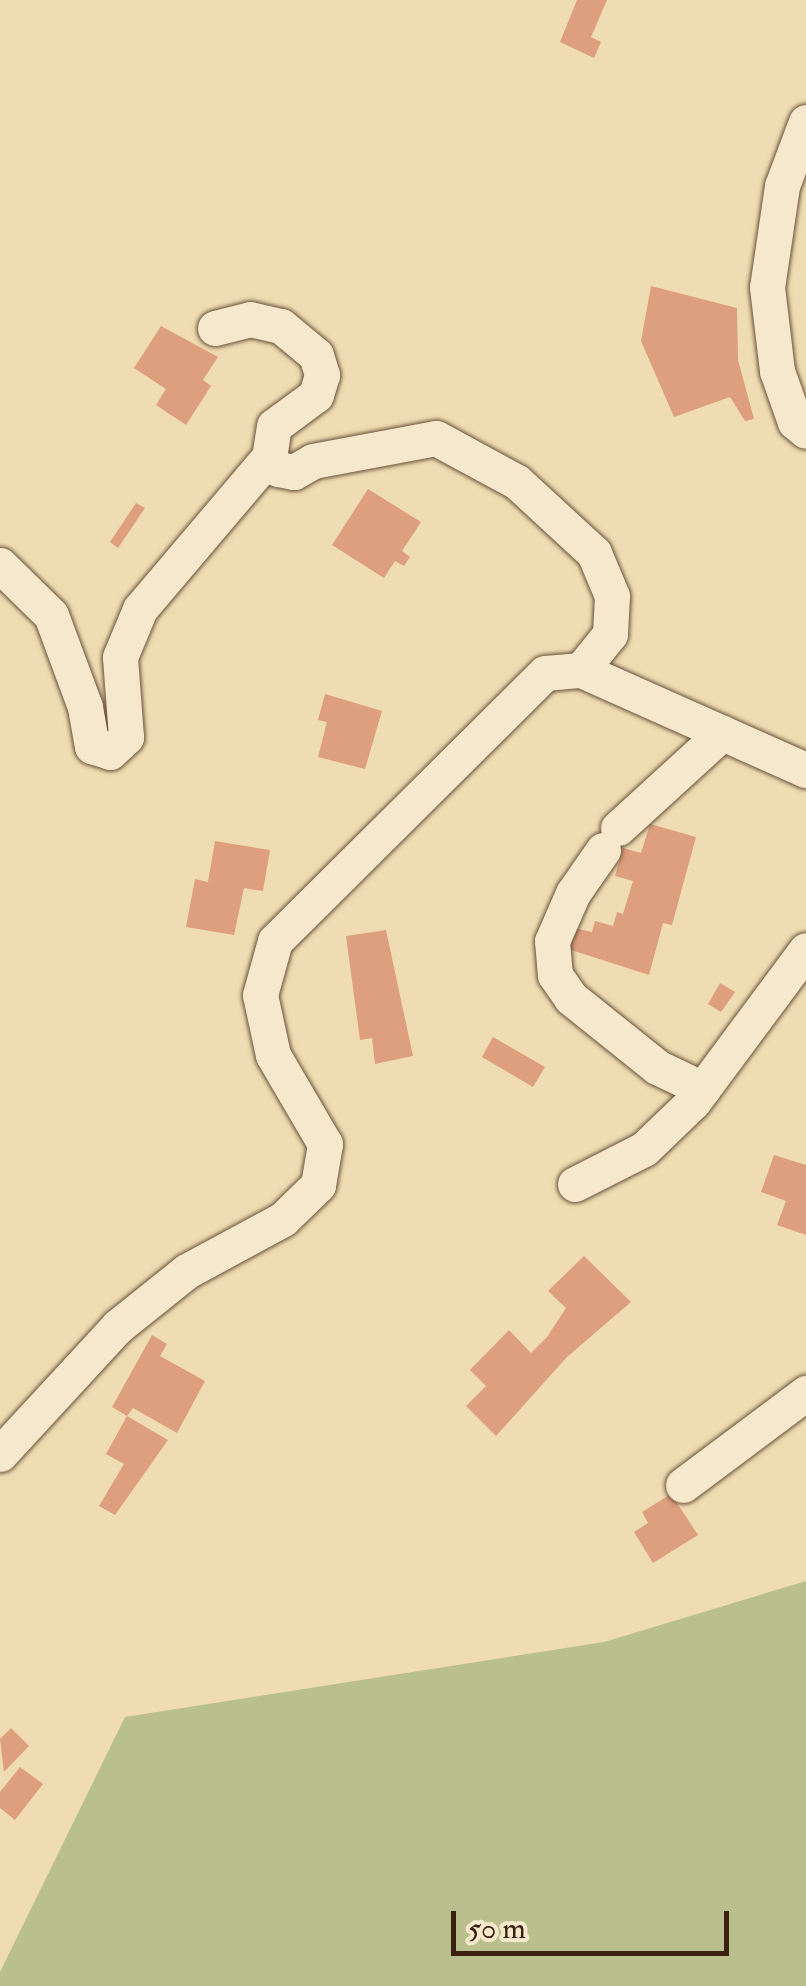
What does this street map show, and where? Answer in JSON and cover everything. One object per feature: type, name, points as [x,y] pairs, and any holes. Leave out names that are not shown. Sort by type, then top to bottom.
[{"type":"street","points":[[806,122],[782,186],[767,287],[777,371],[794,422],[806,432]]},
{"type":"street","points":[[0,565],[51,615],[85,707],[92,746],[110,752],[126,737],[120,657],[140,609],[269,457],[274,426],[316,395],[322,376],[316,356],[280,326],[250,318],[215,328]]},
{"type":"street","points":[[269,457],[278,469],[294,472],[313,461],[436,438],[517,482],[594,553],[612,596],[610,634],[580,670]]},
{"type":"street","points":[[0,1454],[118,1328],[187,1271],[283,1218],[318,1185],[325,1144],[273,1055],[260,994],[275,941],[545,672],[580,670],[806,770]]},
{"type":"street","points":[[703,1089],[657,1066],[572,998],[555,975],[552,941],[572,893],[611,839],[722,733]]},
{"type":"street","points":[[575,1184],[644,1149],[703,1089],[806,950]]},
{"type":"street","points":[[683,1485],[806,1393]]},
{"type":"green space","points":[[806,1581],[806,1986],[0,1986],[0,1972],[125,1717],[604,1642]]},
{"type":"building","points":[[577,0],[607,0],[591,37],[601,42],[594,58],[560,42]]},
{"type":"building","points":[[651,286],[737,308],[738,360],[754,419],[745,421],[730,397],[674,417],[641,341]]},
{"type":"building","points":[[161,326],[218,357],[203,380],[211,386],[186,425],[156,405],[166,389],[134,368]]},
{"type":"building","points":[[368,489],[421,522],[402,551],[410,557],[404,566],[395,561],[384,578],[332,545]]},
{"type":"building","points":[[136,503],[145,508],[118,548],[110,542]]},
{"type":"building","points":[[325,694],[382,711],[365,769],[318,757],[327,722],[318,720]]},
{"type":"building","points":[[650,824],[696,837],[672,925],[663,923],[649,975],[568,949],[574,928],[592,932],[595,921],[613,926],[617,912],[623,914],[633,881],[615,876],[623,848],[641,853]]},
{"type":"building","points":[[215,841],[270,850],[263,891],[244,888],[234,935],[186,927],[195,879],[208,882]]},
{"type":"building","points":[[386,930],[413,1056],[375,1064],[372,1038],[360,1040],[346,936]]},
{"type":"building","points":[[720,983],[735,992],[721,1012],[708,1004]]},
{"type":"building","points":[[493,1037],[545,1067],[533,1087],[482,1057]]},
{"type":"building","points":[[774,1155],[806,1165],[806,1235],[777,1225],[786,1201],[761,1192]]},
{"type":"building","points":[[584,1256],[631,1302],[567,1357],[496,1436],[466,1406],[486,1386],[470,1370],[509,1330],[531,1353],[547,1337],[566,1308],[548,1291]]},
{"type":"building","points":[[152,1335],[167,1344],[160,1356],[205,1381],[177,1433],[133,1408],[127,1416],[112,1407]]},
{"type":"building","points":[[127,1416],[168,1440],[115,1515],[99,1506],[124,1464],[106,1454]]},
{"type":"building","points":[[671,1494],[698,1535],[653,1563],[634,1532],[648,1523],[642,1512]]},
{"type":"building","points":[[11,1728],[29,1746],[4,1772],[0,1739]]},
{"type":"building","points":[[20,1767],[43,1784],[15,1820],[0,1808],[0,1792]]}]
